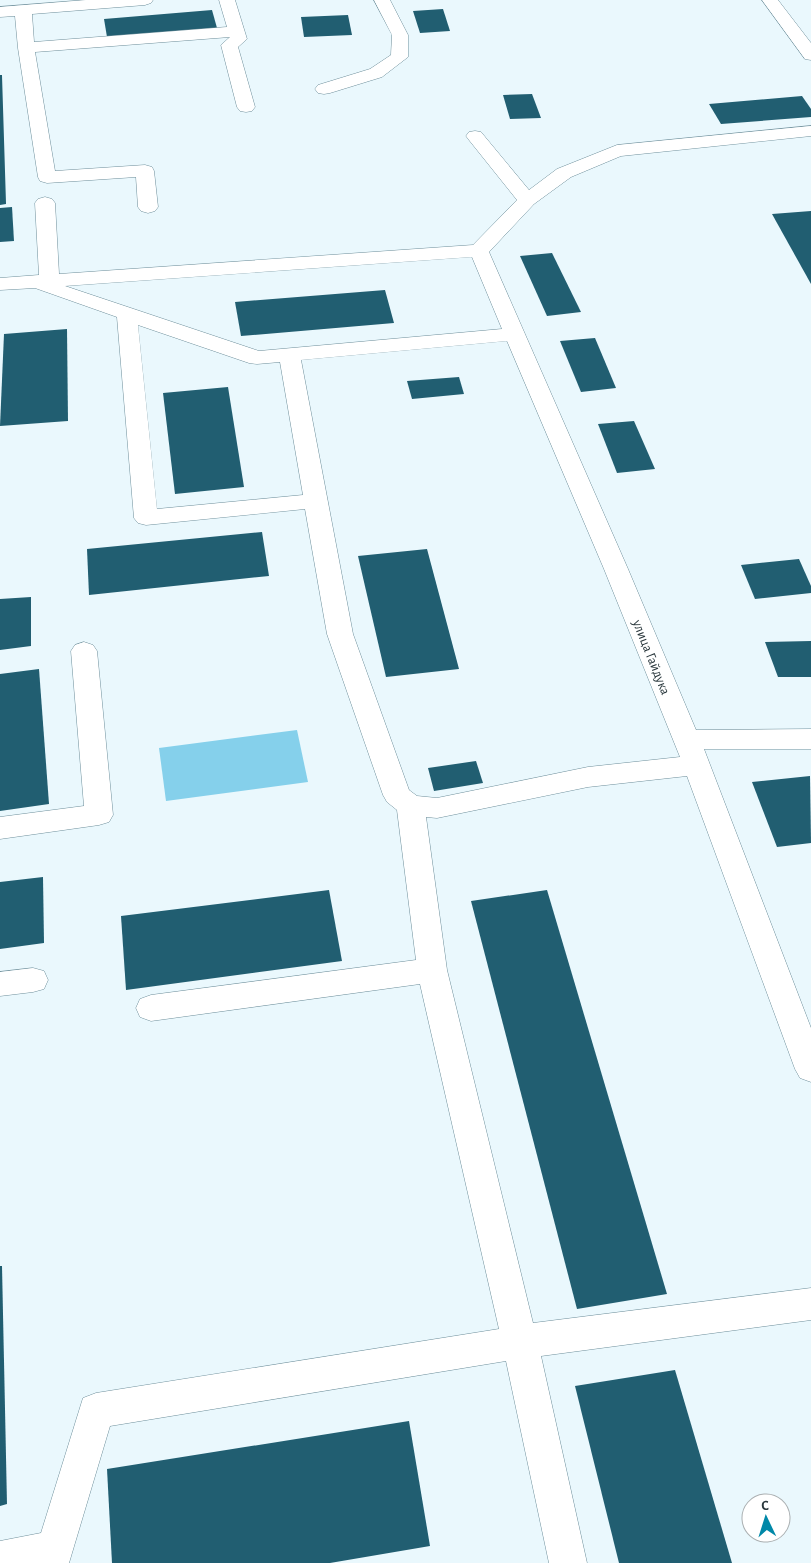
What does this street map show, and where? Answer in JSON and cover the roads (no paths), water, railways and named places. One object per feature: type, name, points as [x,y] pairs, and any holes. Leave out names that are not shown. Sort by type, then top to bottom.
[{"type":"street","points":[[0,12],[145,0]]},
{"type":"street","points":[[227,0],[239,38],[229,46],[246,107]]},
{"type":"street","points":[[324,89],[376,73],[399,57],[400,35],[382,0]]},
{"type":"street","points":[[770,0],[811,55]]},
{"type":"street","points":[[23,10],[26,48],[46,177],[145,171],[148,207]]},
{"type":"street","points":[[26,48],[237,30]]},
{"type":"street","points":[[0,284],[479,251],[527,200],[564,173],[617,150],[811,131]]},
{"type":"street","points":[[475,136],[527,200]]},
{"type":"street","points":[[41,281],[45,203]]},
{"type":"street","name":"улица Гайдука","points":[[479,251],[616,569],[687,740],[811,1069]]},
{"type":"street","points":[[41,281],[127,314],[257,358],[515,334]]},
{"type":"street","points":[[127,314],[146,518],[316,501]]},
{"type":"street","points":[[289,355],[340,634],[397,796],[410,806],[436,808],[588,777],[696,765]]},
{"type":"street","points":[[0,828],[99,815],[84,651]]},
{"type":"street","points":[[687,740],[811,738]]},
{"type":"street","points":[[410,806],[432,970],[520,1342],[568,1563]]},
{"type":"street","points":[[152,1008],[432,970]]},
{"type":"street","points":[[0,984],[33,980]]},
{"type":"street","points":[[0,1560],[55,1550],[96,1411],[520,1342],[811,1304]]}]
